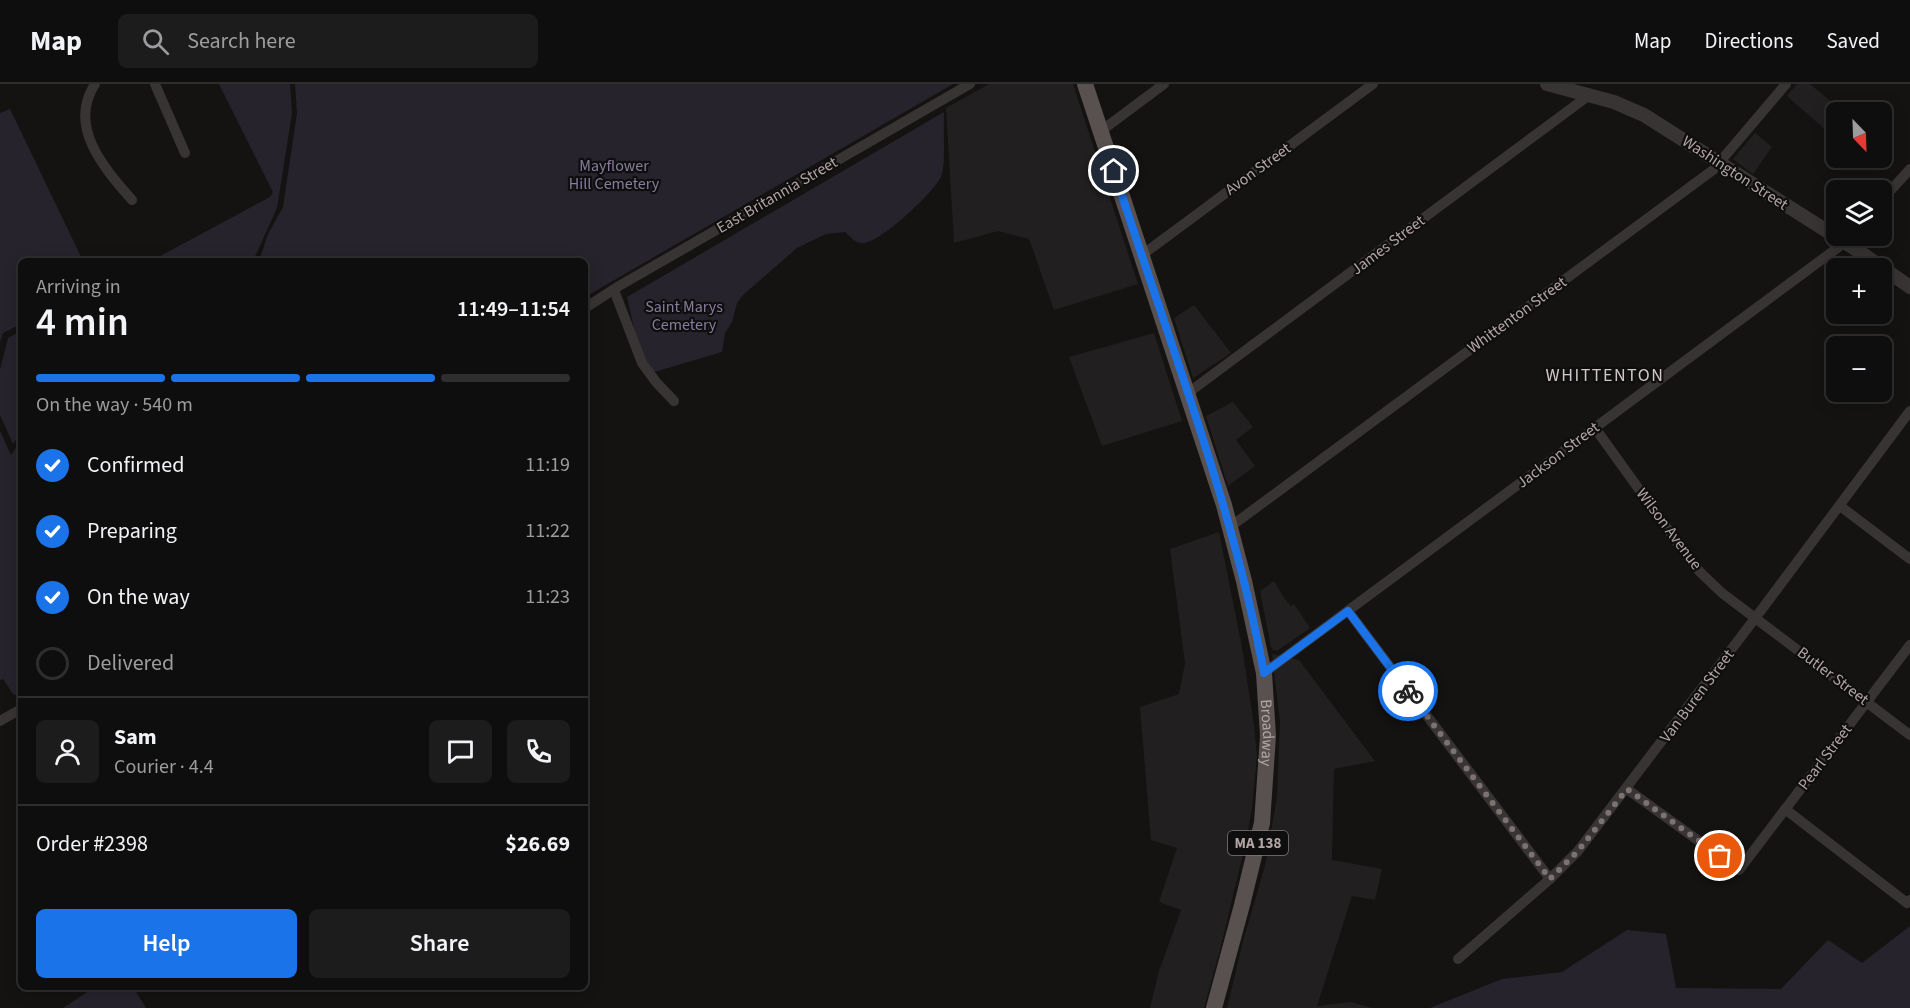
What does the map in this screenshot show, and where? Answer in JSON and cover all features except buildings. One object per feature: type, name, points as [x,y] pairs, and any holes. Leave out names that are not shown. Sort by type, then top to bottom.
[{"type":"main road","name":"Broadway","points":[[1085,84],[1230,527],[1249,599],[1264,673],[1268,736],[1262,823],[1214,1008]]},
{"type":"street","points":[[95,84],[86,108],[88,136],[96,154],[112,178],[132,200]]},
{"type":"street","points":[[155,84],[185,153]]},
{"type":"street","name":"East Britannia Street","points":[[588,306],[970,84]]},
{"type":"street","points":[[1101,130],[1164,84]]},
{"type":"street","name":"Avon Street","points":[[1142,255],[1373,84]]},
{"type":"street","name":"Washington Street","points":[[1547,84],[1636,110],[1826,226]]},
{"type":"street","name":"Whittenton Street","points":[[1230,527],[1704,177],[1720,163],[1786,84]]},
{"type":"street","name":"James Street","points":[[1188,393],[1588,96]]},
{"type":"street","points":[[1892,189],[1910,169]]},
{"type":"street","name":"Jackson Street","points":[[1264,673],[1839,246]]},
{"type":"street","name":"Washington Street","points":[[1857,246],[1910,287]]},
{"type":"street","points":[[614,290],[642,363],[674,401]]},
{"type":"street","name":"Van Buren Street","points":[[1458,958],[1550,879],[1578,851],[1910,411]]},
{"type":"street","name":"Wilson Avenue","points":[[1595,428],[1693,564],[1722,593],[1756,617]]},
{"type":"street","points":[[1840,506],[1910,559]]},
{"type":"street","points":[[1348,611],[1550,879]]},
{"type":"street","name":"Butler Street","points":[[1756,617],[1910,735]]},
{"type":"street","name":"Pearl Street","points":[[1627,789],[1739,870],[1910,645]]},
{"type":"street","points":[[0,721],[18,711]]},
{"type":"street","points":[[1785,809],[1909,901]]},
{"type":"shaded area","points":[[989,84],[1073,84],[1138,284],[1054,310],[1029,239],[998,231],[954,243],[946,108]]},
{"type":"shaded area","points":[[1797,84],[1810,84],[1831,102],[1826,102],[1826,130],[1787,96]]},
{"type":"shaded area","points":[[1755,133],[1772,147],[1753,174],[1733,159]]},
{"type":"shaded area","points":[[1194,305],[1231,353],[1193,378],[1174,318]]},
{"type":"shaded area","points":[[1154,333],[1182,421],[1102,446],[1069,357]]},
{"type":"shaded area","points":[[1233,402],[1253,427],[1236,440],[1255,466],[1228,486],[1206,416]]},
{"type":"shaded area","points":[[1219,532],[1242,647],[1254,725],[1257,757],[1252,808],[1246,842],[1204,1008],[1150,1008],[1159,971],[1181,910],[1159,902],[1177,848],[1151,840],[1140,707],[1179,694],[1185,663],[1170,549]]},
{"type":"shaded area","points":[[1274,581],[1285,599],[1291,606],[1294,604],[1310,628],[1277,651],[1271,647],[1260,591]]},
{"type":"shaded area","points":[[1272,654],[1299,660],[1375,761],[1334,769],[1332,860],[1382,869],[1375,900],[1352,896],[1317,1006],[1351,1002],[1373,1008],[1227,1008],[1243,941],[1265,866],[1277,797],[1280,722]]},
{"type":"green space","points":[[219,84],[290,84],[292,113],[277,208],[254,258],[157,258],[270,197],[273,192]]},
{"type":"green space","name":"Mayflower Hill Cemetery","points":[[295,84],[953,84],[588,295],[588,258],[260,258],[268,234],[283,207],[297,113]]},
{"type":"green space","points":[[10,109],[82,258],[18,258],[18,326],[3,333],[0,342],[0,113]]},
{"type":"green space","name":"Saint Marys Cemetery","points":[[944,112],[944,155],[941,177],[928,194],[906,215],[882,234],[864,243],[856,241],[845,232],[826,234],[797,248],[743,295],[737,303],[732,322],[725,333],[722,352],[651,373],[639,350],[627,297]]},
{"type":"green space","points":[[18,333],[18,437],[13,444],[0,415],[0,370],[8,338]]},
{"type":"green space","points":[[0,431],[11,455],[18,445],[18,696],[13,694],[3,679],[0,680]]},
{"type":"green space","points":[[1910,926],[1910,1008],[1430,1008],[1502,979],[1562,972],[1627,930],[1666,934],[1676,988],[1781,989],[1828,940],[1862,963]]},
{"type":"green space","points":[[90,990],[135,990],[146,1008],[63,1008]]},
{"type":"way so far","points":[[1408,691],[1550,879],[1578,851],[1627,789],[1720,856]]},
{"type":"district","name":"WHITTENTON","points":[[1605,375]]},
{"type":"route","points":[[1114,171],[1224,505],[1242,569],[1264,673],[1348,611],[1408,691]]}]
